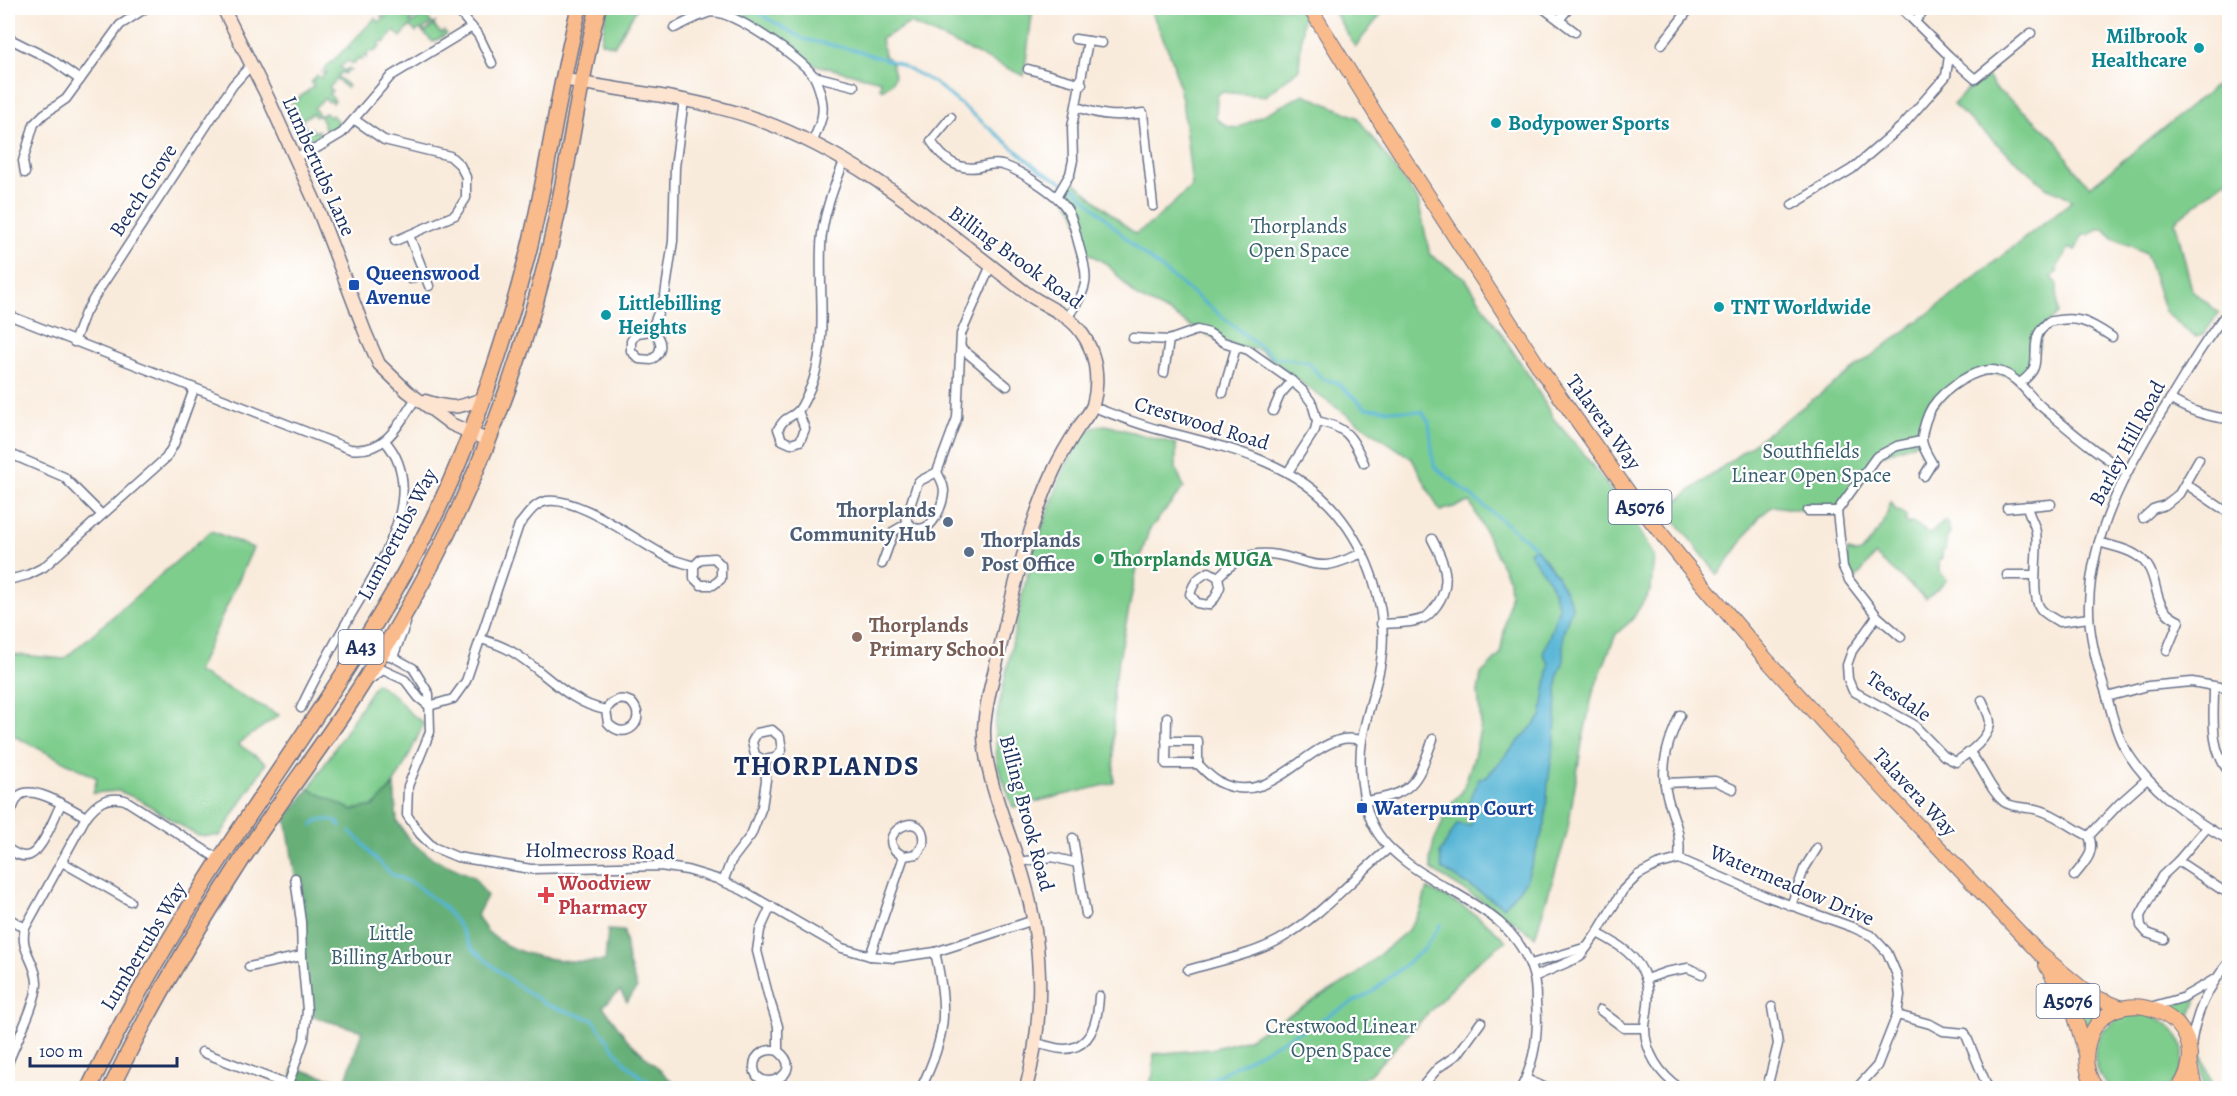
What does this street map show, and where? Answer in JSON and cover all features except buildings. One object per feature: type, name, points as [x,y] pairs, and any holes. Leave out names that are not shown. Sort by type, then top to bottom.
[{"type":"highway","name":"Lumbertubs Way","points":[[89,1089],[112,1040],[167,942],[361,647],[436,511],[471,433],[503,342],[529,248],[579,8]]},
{"type":"highway","name":"Lumbertubs Way","points":[[111,1089],[129,1050],[158,998],[236,868],[352,699],[387,655],[457,513],[489,441],[522,351],[548,253],[580,83],[598,8]]},
{"type":"main road","name":"Talavera Way","points":[[1310,8],[1498,306],[1632,498],[1717,602],[1780,674],[1890,796],[2038,953],[2090,995],[2122,1008]]},
{"type":"main road","name":"Talavera Way","points":[[2038,953],[2067,999],[2077,1022],[2086,1053],[2088,1072],[2096,1089]]},
{"type":"main road","points":[[2086,1053],[2097,1025],[2109,1014],[2122,1008],[2150,1007],[2164,1013],[2177,1023],[2186,1037],[2196,1089]]},
{"type":"main road","points":[[2179,1089],[2186,1079],[2190,1058]]},
{"type":"street","points":[[26,173],[23,161],[31,130],[39,118],[66,99],[120,26],[146,8]]},
{"type":"street","name":"Lumbertubs Lane","points":[[223,8],[252,64],[295,158],[330,239],[375,357],[390,376],[416,398],[452,424],[489,441]]},
{"type":"street","points":[[456,8],[485,46],[492,63]]},
{"type":"street","points":[[1543,8],[1575,32]]},
{"type":"street","points":[[1559,20],[1569,8]]},
{"type":"street","points":[[1662,44],[1690,8]]},
{"type":"street","points":[[1901,8],[1975,79],[2031,33]]},
{"type":"street","points":[[1915,21],[1926,8]]},
{"type":"street","points":[[674,28],[712,12],[733,18],[762,34],[791,55],[814,76],[854,86]]},
{"type":"street","points":[[295,158],[333,140],[355,120],[391,76],[472,27]]},
{"type":"street","points":[[8,38],[52,60],[80,80]]},
{"type":"street","points":[[1075,39],[1102,43]]},
{"type":"street","points":[[1057,196],[1070,174],[1073,160],[1072,127],[1082,84],[1088,41]]},
{"type":"street","points":[[1792,205],[1852,169],[1902,126],[1946,76],[1950,56]]},
{"type":"street","name":"Beech Grove","points":[[74,342],[85,313],[97,292],[233,85],[252,64]]},
{"type":"street","points":[[1028,69],[1082,84]]},
{"type":"street","points":[[813,141],[822,119],[822,102],[814,76]]},
{"type":"street","name":"Billing Brook Road","points":[[563,80],[684,100],[754,118],[813,141],[883,183],[1028,295],[1067,318],[1080,330],[1094,358],[1093,407],[1060,455],[1040,500],[1022,554],[984,729],[986,754],[1034,920],[1041,998],[1036,1043],[1026,1089]]},
{"type":"street","points":[[651,331],[665,295],[673,241],[675,167],[684,100]]},
{"type":"street","points":[[1077,107],[1102,116],[1143,113],[1153,206]]},
{"type":"street","points":[[951,117],[931,141],[939,153],[957,167],[970,169],[1001,164],[1057,196],[1067,209],[1074,226],[1087,278],[1086,288],[1067,318]]},
{"type":"street","points":[[355,120],[384,140],[450,156],[464,171],[468,184],[459,210],[448,219],[395,241]]},
{"type":"street","points":[[798,411],[813,380],[819,351],[822,315],[821,245],[825,216],[845,159]]},
{"type":"street","points":[[409,235],[429,286]]},
{"type":"street","points":[[908,524],[922,529],[932,523],[944,491],[937,472],[957,418],[961,334],[991,265]]},
{"type":"street","points":[[411,279],[424,273]]},
{"type":"street","name":"Barley Hill Road","points":[[2229,309],[2205,342],[2141,445],[2115,497],[2099,542],[2091,586],[2089,618],[2098,669],[2122,743],[2146,780],[2206,828],[2229,841]]},
{"type":"street","points":[[8,315],[342,447],[366,450],[385,441],[416,398],[444,407],[460,407],[484,398]]},
{"type":"street","points":[[2020,383],[2034,368],[2037,358],[2037,337],[2048,322],[2063,319],[2089,321],[2112,337]]},
{"type":"street","points":[[1133,338],[1168,340],[1197,330],[1209,333],[1223,342],[1248,350],[1292,381],[1312,403],[1317,421],[1315,430],[1288,472]]},
{"type":"street","points":[[1164,373],[1168,340]]},
{"type":"street","points":[[1223,393],[1236,347]]},
{"type":"street","points":[[961,348],[1007,386]]},
{"type":"street","points":[[1924,476],[1932,463],[1922,441],[1924,427],[1932,408],[1944,393],[1977,372],[1986,369],[1997,370],[2020,383],[2031,396],[2085,444],[2128,472]]},
{"type":"street","points":[[1273,411],[1280,395],[1292,381]]},
{"type":"street","points":[[8,580],[28,575],[44,567],[166,458],[174,444],[194,389]]},
{"type":"street","points":[[2170,399],[2198,414],[2229,419]]},
{"type":"street","name":"Crestwood Road","points":[[1093,407],[1156,429],[1264,459],[1306,484],[1331,507],[1353,535],[1363,553],[1376,590],[1381,624],[1381,660],[1362,741],[1362,782],[1365,801],[1373,824],[1388,849],[1422,875],[1499,919],[1518,942],[1531,964],[1538,1014],[1536,1047],[1521,1089]]},
{"type":"street","points":[[1317,421],[1337,425],[1353,440],[1364,463]]},
{"type":"street","name":"Lumbertubs Way","points":[[301,708],[314,680],[379,567],[396,529],[401,500],[401,475],[396,457],[385,441]]},
{"type":"street","points":[[1901,637],[1877,616],[1849,580],[1843,567],[1837,512],[1876,457],[1897,446],[1922,441]]},
{"type":"street","points":[[8,453],[64,477],[102,515]]},
{"type":"street","points":[[2143,518],[2153,509],[2165,506],[2179,494],[2199,459]]},
{"type":"street","points":[[908,524],[908,511],[918,482],[937,472]]},
{"type":"street","points":[[2186,484],[2229,514]]},
{"type":"street","points":[[352,699],[383,670],[405,680],[419,698],[429,706],[453,699],[466,681],[519,525],[532,509],[544,501],[563,501],[583,509],[672,559],[694,566]]},
{"type":"street","points":[[2007,508],[2051,504]]},
{"type":"street","points":[[2027,506],[2029,518],[2036,530],[2035,575],[2040,608],[2059,622],[2089,618]]},
{"type":"street","points":[[1808,511],[1837,512]]},
{"type":"street","points":[[882,564],[894,531],[908,524]]},
{"type":"street","points":[[1381,624],[1424,618],[1444,596],[1447,579],[1443,560],[1432,539]]},
{"type":"street","points":[[2099,542],[2135,554],[2152,572],[2161,603],[2167,613],[2179,621],[2167,650]]},
{"type":"street","points":[[1218,577],[1229,565],[1251,554],[1269,552],[1311,564],[1329,565],[1363,553]]},
{"type":"street","points":[[2007,574],[2035,575]]},
{"type":"street","name":"Teesdale","points":[[1877,616],[1852,651],[1847,665],[1848,679],[1853,691],[1913,724],[1944,756],[1956,762],[1969,752]]},
{"type":"street","points":[[481,639],[512,651],[578,699],[595,708],[606,710]]},
{"type":"street","name":"Holmecross Road","points":[[361,647],[387,655],[413,668],[429,694],[430,732],[408,786],[407,815],[420,834],[433,847],[457,857],[531,869],[660,866],[687,870],[723,882],[771,906],[842,948],[870,956],[894,958],[935,952],[1034,920]]},
{"type":"street","points":[[2107,697],[2148,686],[2172,683],[2192,682],[2214,688],[2229,689]]},
{"type":"street","points":[[2214,688],[2213,737],[2229,773]]},
{"type":"street","points":[[1983,700],[1990,723],[1984,736],[1969,752],[1979,762],[1999,797],[2005,803],[2046,812],[2089,836],[2092,850],[2090,857],[2074,876]]},
{"type":"street","points":[[1679,859],[1681,841],[1665,783],[1665,760],[1667,748],[1680,715]]},
{"type":"street","points":[[1167,717],[1166,764],[1198,764],[1218,782],[1233,787],[1253,787],[1285,774],[1325,746],[1340,739],[1362,741]]},
{"type":"street","points":[[1365,801],[1395,795],[1407,789],[1421,773],[1433,739]]},
{"type":"street","points":[[1166,741],[1198,741],[1198,764]]},
{"type":"street","points":[[723,882],[731,861],[751,835],[762,807],[766,780],[765,760]]},
{"type":"street","points":[[2089,836],[2119,804],[2146,780]]},
{"type":"street","points":[[1665,783],[1715,781],[1733,789]]},
{"type":"street","points":[[8,818],[18,797],[26,792],[37,793],[86,817]]},
{"type":"street","points":[[8,1063],[37,989],[36,975],[24,948],[25,928],[86,817],[96,805],[105,799],[125,800],[220,860]]},
{"type":"street","points":[[8,849],[21,856],[35,852],[42,843],[61,804]]},
{"type":"street","points":[[2164,939],[2147,933],[2141,926],[2140,916],[2162,876],[2206,828]]},
{"type":"street","points":[[1073,838],[1086,914]]},
{"type":"street","points":[[1188,970],[1254,951],[1279,940],[1324,907],[1388,849]]},
{"type":"street","points":[[1791,906],[1804,869],[1817,849]]},
{"type":"street","points":[[870,956],[904,856]]},
{"type":"street","points":[[1019,862],[1052,857],[1077,863]]},
{"type":"street","name":"Watermeadow Drive","points":[[1534,977],[1580,957],[1629,882],[1651,868],[1679,859],[1791,906],[1852,927],[1872,936],[1887,952],[1897,975],[1900,995],[1898,1015],[1877,1066],[1857,1089]]},
{"type":"street","points":[[2178,861],[2222,890]]},
{"type":"street","points":[[62,862],[130,902]]},
{"type":"street","points":[[202,1052],[287,1087],[304,1039],[307,1010],[296,878]]},
{"type":"street","points":[[771,906],[760,930],[757,951],[768,998],[778,1026],[778,1051]]},
{"type":"street","points":[[8,918],[25,928]]},
{"type":"street","points":[[1597,933],[1622,946],[1635,959],[1646,979],[1648,998],[1645,1028],[1648,1049],[1657,1066],[1669,1081],[1680,1089]]},
{"type":"street","points":[[1531,964],[1587,947]]},
{"type":"street","points":[[921,1089],[938,1049],[944,1021],[943,986],[935,952]]},
{"type":"street","points":[[249,967],[302,956]]},
{"type":"street","points":[[2190,1058],[2197,1014],[2215,979],[2229,961]]},
{"type":"street","points":[[1646,979],[1688,968],[1702,974]]},
{"type":"street","points":[[2150,1007],[2182,998],[2215,979]]},
{"type":"street","points":[[1036,1043],[1065,1049],[1081,1044],[1094,1031],[1099,1014],[1099,996]]},
{"type":"street","points":[[1767,1089],[1778,1044],[1772,1007]]},
{"type":"street","points":[[1600,1010],[1624,1028],[1645,1028]]},
{"type":"street","points":[[1898,1015],[1930,1024],[1943,1031],[1965,1033],[1988,1089]]},
{"type":"street","points":[[1421,1089],[1438,1068],[1458,1054],[1481,1023]]},
{"type":"street","points":[[2086,1089],[2088,1072]]},
{"type":"street","points":[[1526,1078],[1546,1089]]},
{"type":"green space","points":[[388,8],[418,8],[421,12],[410,22],[412,24],[424,14],[432,23],[423,29],[425,32],[435,23],[434,26],[441,33],[444,31],[447,34],[433,42],[420,29],[416,32],[410,26],[401,37],[394,31],[384,43],[382,41],[378,44],[381,46],[374,52],[369,51],[366,58],[364,56],[361,58],[363,61],[359,58],[352,64],[348,61],[340,67],[345,71],[348,68],[352,71],[349,70],[344,74],[342,72],[337,76],[348,86],[346,88],[337,79],[329,88],[332,91],[329,94],[335,100],[333,103],[331,100],[328,102],[325,98],[314,108],[320,116],[326,113],[329,117],[332,115],[340,124],[328,134],[319,115],[315,117],[313,113],[301,120],[307,130],[311,128],[314,132],[318,130],[321,137],[306,140],[290,116],[297,112],[291,104],[314,86],[311,83],[317,75],[321,78],[324,75],[321,71],[327,73],[324,69],[346,48],[350,49],[348,46],[375,18],[379,22],[383,19],[380,15],[384,18],[386,16],[383,13]]},
{"type":"green space","points":[[607,8],[637,8],[614,46],[601,42]]},
{"type":"green space","points":[[717,8],[1033,8],[1024,76],[910,23],[881,39],[884,55],[891,61],[895,75],[892,83],[882,90],[881,81],[812,64],[764,31]]},
{"type":"green space","name":"Thorplands Open Space","points":[[1150,8],[1298,8],[1303,17],[1299,69],[1265,96],[1221,92],[1217,96],[1216,119],[1229,127],[1238,128],[1304,94],[1357,117],[1418,200],[1430,255],[1465,278],[1533,382],[1553,418],[1583,453],[1634,521],[1654,556],[1651,589],[1632,620],[1616,634],[1593,692],[1567,833],[1535,937],[1432,870],[1430,860],[1445,809],[1462,792],[1474,757],[1481,725],[1478,692],[1481,674],[1500,655],[1510,597],[1509,580],[1470,502],[1440,511],[1412,459],[1315,393],[1259,350],[1236,347],[1197,330],[1172,314],[1137,297],[1107,264],[1088,253],[1074,210],[1064,196],[1073,181],[1135,234],[1153,222],[1192,186],[1182,99],[1172,59]]},
{"type":"green space","points":[[1332,8],[1386,8],[1355,47]]},
{"type":"green space","name":"Southfields Linear Open Space","points":[[1984,72],[1996,89],[2058,142],[2069,162],[2090,187],[2229,75],[2229,178],[2175,221],[2192,290],[2219,313],[2203,335],[2195,337],[2165,312],[2146,253],[2113,238],[2104,229],[2097,229],[2089,235],[2083,235],[2075,251],[2069,248],[2056,269],[2058,271],[2052,277],[2057,283],[2058,314],[2042,329],[2037,358],[2020,383],[2008,375],[1977,372],[1932,408],[1921,441],[1876,457],[1837,511],[1808,511],[1773,506],[1760,516],[1718,575],[1666,509],[1941,304],[2072,201],[2046,187],[1953,105]]},
{"type":"green space","points":[[1106,425],[1176,444],[1176,469],[1184,487],[1149,530],[1137,568],[1113,689],[1114,783],[1013,807],[997,763],[995,725],[1023,592],[1035,545],[1065,467],[1085,432],[1097,426]]},
{"type":"green space","points":[[1891,502],[1897,512],[1899,510],[1907,517],[1905,521],[1909,524],[1911,522],[1930,534],[1946,520],[1950,534],[1947,537],[1945,550],[1942,550],[1942,559],[1939,560],[1939,571],[1947,580],[1926,599],[1875,555],[1855,580],[1848,567],[1847,550],[1855,553],[1862,552],[1883,525]]},
{"type":"green space","points":[[211,531],[253,548],[197,672],[279,715],[238,744],[266,763],[220,836],[198,836],[140,800],[119,791],[93,793],[97,778],[8,733],[8,661],[10,654],[64,659]]},
{"type":"green space","points":[[376,683],[395,696],[410,713],[424,723],[397,779],[387,793],[376,804],[364,810],[351,810],[309,789]]},
{"type":"green space","name":"Little Billing Arbour","points":[[394,785],[397,821],[410,841],[434,859],[474,877],[487,896],[477,915],[487,931],[499,940],[512,948],[542,957],[558,960],[605,961],[608,930],[624,931],[628,961],[637,988],[627,1002],[620,991],[603,1006],[627,1039],[679,1088],[288,1088],[294,1068],[345,1082],[362,1031],[306,1015],[300,908],[286,818],[309,789],[352,810],[374,806]]},
{"type":"green space","name":"Crestwood Linear Open Space","points":[[1427,888],[1469,911],[1488,924],[1506,941],[1478,961],[1369,1075],[1344,1088],[1146,1088],[1153,1076],[1154,1054],[1211,1049],[1248,1039],[1352,978],[1408,930],[1420,912]]},
{"type":"green space","points":[[2061,976],[2104,1006],[2086,1026],[2075,1000]]},
{"type":"green space","points":[[2196,994],[2198,996],[2189,1021],[2171,1005]]},
{"type":"green space","points":[[2135,1012],[2150,1015],[2162,1021],[2179,1039],[2183,1051],[2183,1063],[2178,1076],[2168,1088],[2110,1088],[2101,1077],[2096,1065],[2095,1053],[2102,1033],[2122,1017]]},
{"type":"green space","points":[[2200,1049],[2213,1088],[2203,1088]]},
{"type":"water","points":[[1535,547],[1556,574],[1572,607],[1563,633],[1563,663],[1558,675],[1555,735],[1545,824],[1526,881],[1504,907],[1442,869],[1440,853],[1457,824],[1470,826],[1475,812],[1469,808],[1470,800],[1479,779],[1487,776],[1541,717],[1549,664],[1543,654],[1559,608],[1550,582],[1529,552]]},
{"type":"waterway","points":[[750,8],[803,39],[854,50],[897,63],[935,83],[1040,170],[1077,190],[1138,250],[1273,357],[1308,362],[1322,379],[1336,382],[1366,408],[1422,412],[1429,422],[1434,466],[1535,547]]},
{"type":"waterway","points":[[312,826],[318,820],[334,820],[341,826]]},
{"type":"waterway","points":[[350,832],[391,874],[414,884],[444,907],[459,926],[472,949],[515,984],[547,1005],[594,1020],[609,1043],[627,1064],[640,1076],[660,1088]]},
{"type":"waterway","points":[[1195,1088],[1372,992],[1423,950],[1441,924]]},
{"type":"place","name":"Milbrook Healthcare","points":[[2199,48]]},
{"type":"place","name":"Bodypower Sports","points":[[1496,123]]},
{"type":"place","name":"Queenswood Avenue","points":[[354,285]]},
{"type":"place","name":"TNT Worldwide","points":[[1719,307]]},
{"type":"place","name":"Littlebilling Heights","points":[[606,315]]},
{"type":"place","name":"Thorplands Community Hub","points":[[948,522]]},
{"type":"place","name":"Thorplands Post Office","points":[[969,552]]},
{"type":"place","name":"Thorplands MUGA","points":[[1099,559]]},
{"type":"place","name":"Thorplands Primary School","points":[[857,637]]},
{"type":"place","name":"Waterpump Court","points":[[1362,808]]},
{"type":"place","name":"Woodview Pharmacy","points":[[546,895]]},
{"type":"district","name":"THORPLANDS","points":[[827,766]]}]
